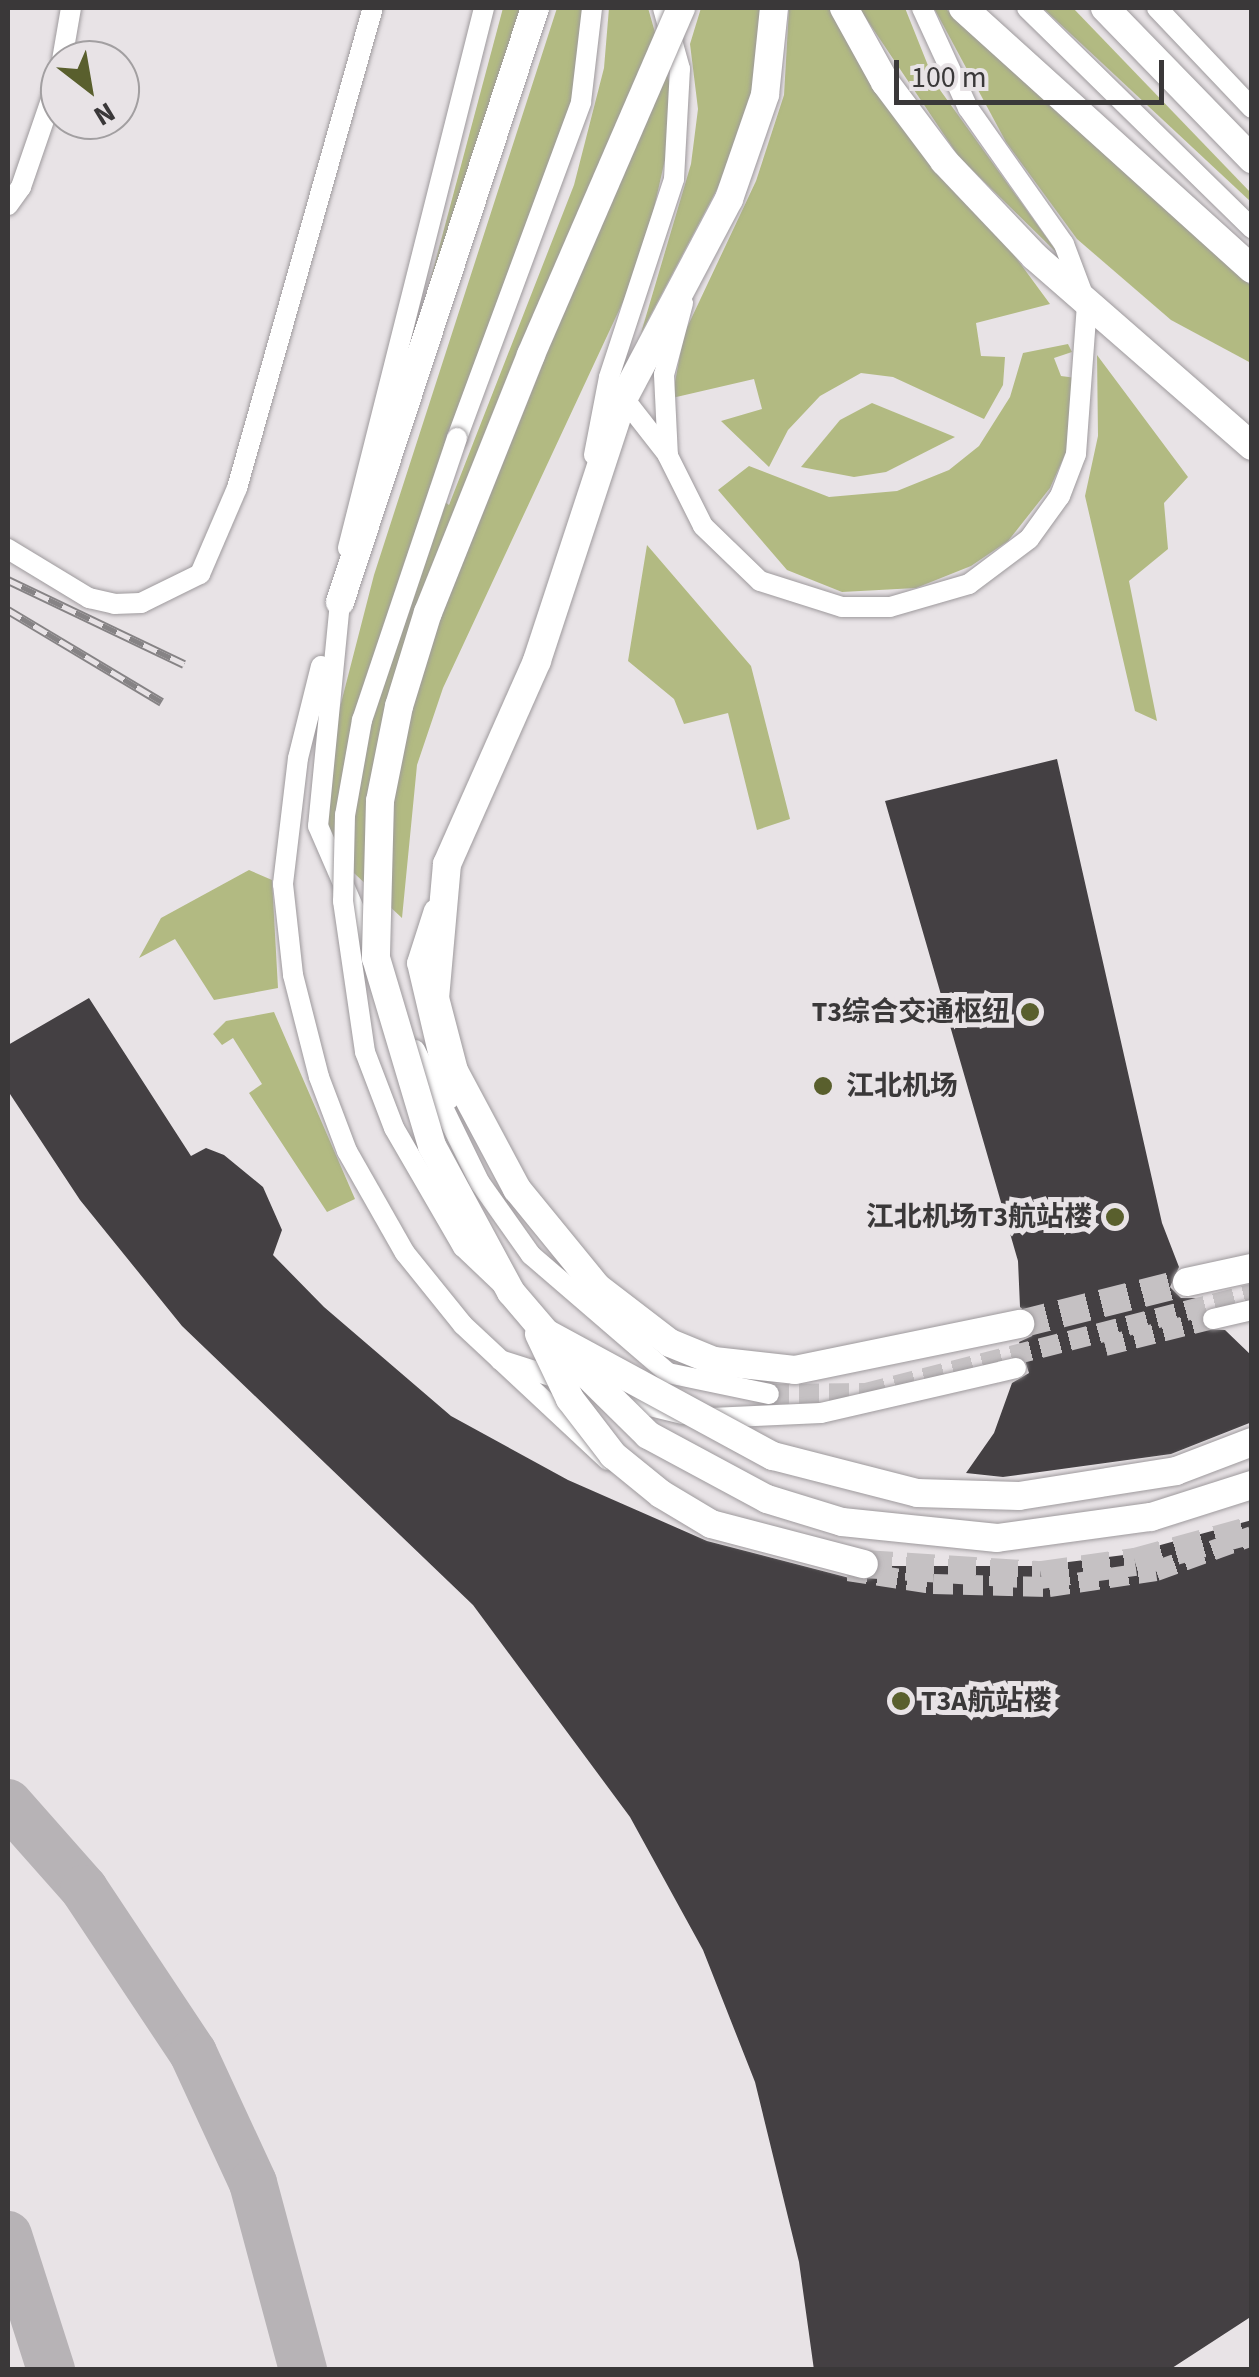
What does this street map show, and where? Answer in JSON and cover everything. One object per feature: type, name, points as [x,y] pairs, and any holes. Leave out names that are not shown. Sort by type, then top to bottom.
[{"type":"highway","points":[[340,602],[535,8]]},
{"type":"highway","points":[[681,8],[428,612],[380,800],[376,958],[389,1018],[432,1146],[511,1292],[540,1326],[648,1436],[768,1499],[842,1522],[924,1535],[1016,1536],[1151,1518],[1252,1485]]},
{"type":"highway","points":[[774,8],[756,124],[690,278],[616,388],[572,567],[440,894],[435,998],[454,1071],[489,1146],[554,1243],[626,1314],[670,1343],[754,1369],[828,1366],[1020,1324]]},
{"type":"highway","points":[[844,8],[885,82],[944,161],[1087,304],[1252,446]]},
{"type":"highway","points":[[963,8],[1252,269]]},
{"type":"highway","points":[[1104,8],[1247,154]]},
{"type":"highway","points":[[1187,1282],[1252,1268]]},
{"type":"highway","points":[[540,1326],[730,1438],[821,1473],[917,1493],[1019,1496],[1088,1486],[1176,1471],[1252,1442]]},
{"type":"highway","points":[[540,1326],[570,1400],[613,1455],[660,1494],[711,1524],[864,1564]]},
{"type":"main road","points":[[65,40],[71,8]]},
{"type":"main road","points":[[8,549],[89,598],[114,604],[141,603],[200,574],[237,488],[373,8]]},
{"type":"main road","points":[[484,8],[369,446],[340,602],[289,816],[284,884],[293,976],[319,1077],[380,1214],[432,1289],[498,1360],[664,1504],[773,1552]]},
{"type":"main road","points":[[511,1292],[463,1247],[394,1128],[365,1052],[342,902],[344,815],[362,720],[457,438],[581,102],[592,8]]},
{"type":"main road","points":[[663,8],[680,69],[674,179],[616,388],[668,456],[703,526],[760,580],[842,607],[934,596],[1002,564],[1060,496],[1084,400],[1087,304],[1064,244],[968,108],[922,8]]},
{"type":"main road","points":[[1027,8],[1252,228]]},
{"type":"main road","points":[[1157,8],[1252,108]]},
{"type":"main road","points":[[8,205],[40,124]]},
{"type":"main road","points":[[668,456],[664,376],[690,278]]},
{"type":"main road","points":[[340,602],[318,826],[480,1182],[532,1255],[668,1373],[769,1394]]},
{"type":"main road","points":[[440,894],[417,964],[421,1001],[480,1182]]},
{"type":"main road","points":[[1214,1319],[1252,1310]]},
{"type":"main road","points":[[498,1360],[666,1412],[730,1421],[900,1399],[1016,1368]]},
{"type":"green space","points":[[503,8],[522,8],[403,383]]},
{"type":"green space","points":[[557,8],[585,8],[569,117],[429,490],[449,505],[574,185],[604,68],[609,8],[648,8],[671,88],[669,142],[642,261],[443,688],[417,765],[402,918],[339,859],[326,830],[339,711],[374,575]]},
{"type":"green space","points":[[701,8],[765,8],[763,36],[744,138],[641,333],[691,164],[698,109],[690,44]]},
{"type":"green space","points":[[789,8],[832,8],[1050,304],[976,323],[981,356],[1005,357],[1003,385],[984,419],[893,377],[861,373],[820,396],[788,430],[769,467],[721,421],[762,409],[754,379],[672,398],[684,334],[756,181],[784,95]]},
{"type":"green space","points":[[859,8],[905,8],[935,83],[1059,255],[959,157]]},
{"type":"green space","points":[[934,8],[945,8],[1251,286],[1251,363],[1171,320],[1077,239],[1006,142]]},
{"type":"green space","points":[[1043,8],[1073,8],[1251,193],[1251,202]]},
{"type":"green space","points":[[1068,344],[1072,352],[1054,358],[1061,376],[1076,378],[1067,450],[1050,488],[1008,541],[971,566],[916,588],[842,592],[787,570],[718,490],[749,466],[829,497],[897,491],[949,470],[979,446],[1010,397],[1023,353]]},
{"type":"green space","points":[[1097,355],[1188,477],[1164,503],[1168,549],[1129,581],[1157,721],[1135,711],[1085,496],[1098,436]]},
{"type":"green space","points":[[872,403],[955,437],[886,472],[854,477],[801,467],[840,420]]},
{"type":"green space","points":[[647,545],[751,666],[790,819],[757,830],[728,713],[684,724],[674,699],[628,661]]},
{"type":"green space","points":[[249,870],[272,880],[278,988],[214,1000],[175,939],[139,958],[161,918]]},
{"type":"green space","points":[[274,1012],[355,1199],[327,1212],[249,1093],[262,1084],[233,1038],[222,1045],[213,1034],[226,1021]]},
{"type":"building","name":"T3综合交通枢纽","points":[[1057,759],[1162,1223],[1179,1267],[1170,1287],[1181,1298],[1197,1298],[1204,1329],[1225,1330],[1252,1356],[1252,1422],[1171,1454],[1003,1477],[966,1473],[994,1433],[1012,1383],[1029,1373],[1019,1342],[1032,1336],[1037,1321],[1020,1307],[1018,1261],[885,801]]},
{"type":"building","name":"T3A航站楼","points":[[89,998],[191,1156],[206,1148],[224,1155],[263,1187],[282,1230],[273,1255],[324,1307],[451,1416],[568,1480],[707,1541],[861,1581],[881,1566],[1037,1566],[1124,1555],[1252,1520],[1252,2316],[1169,2370],[814,2370],[799,2262],[755,2082],[703,1950],[630,1817],[473,1605],[182,1326],[80,1200],[10,1094],[8,1045]]},
{"type":"taxiway","points":[[8,1803],[84,1889],[193,2053],[253,2183],[303,2370]]},
{"type":"taxiway","points":[[8,2235],[51,2370]]},
{"type":"tunnel","points":[[1020,1324],[1187,1282]]},
{"type":"tunnel","points":[[769,1394],[866,1393],[1252,1294]]},
{"type":"tunnel","points":[[1105,1346],[1213,1319]]},
{"type":"tunnel","points":[[864,1564],[1041,1575],[1135,1562],[1252,1530]]},
{"type":"tunnel","points":[[848,1571],[933,1584],[1049,1587],[1156,1571],[1252,1536]]},
{"type":"railway","points":[[8,580],[184,664]]},
{"type":"railway","points":[[8,610],[162,702]]},
{"type":"place","name":"T3综合交通枢纽","points":[[1030,1012]]},
{"type":"place","name":"江北机场","points":[[823,1086]]},
{"type":"place","name":"江北机场T3航站楼","points":[[1115,1217]]},
{"type":"place","name":"T3A航站楼","points":[[901,1701]]}]
